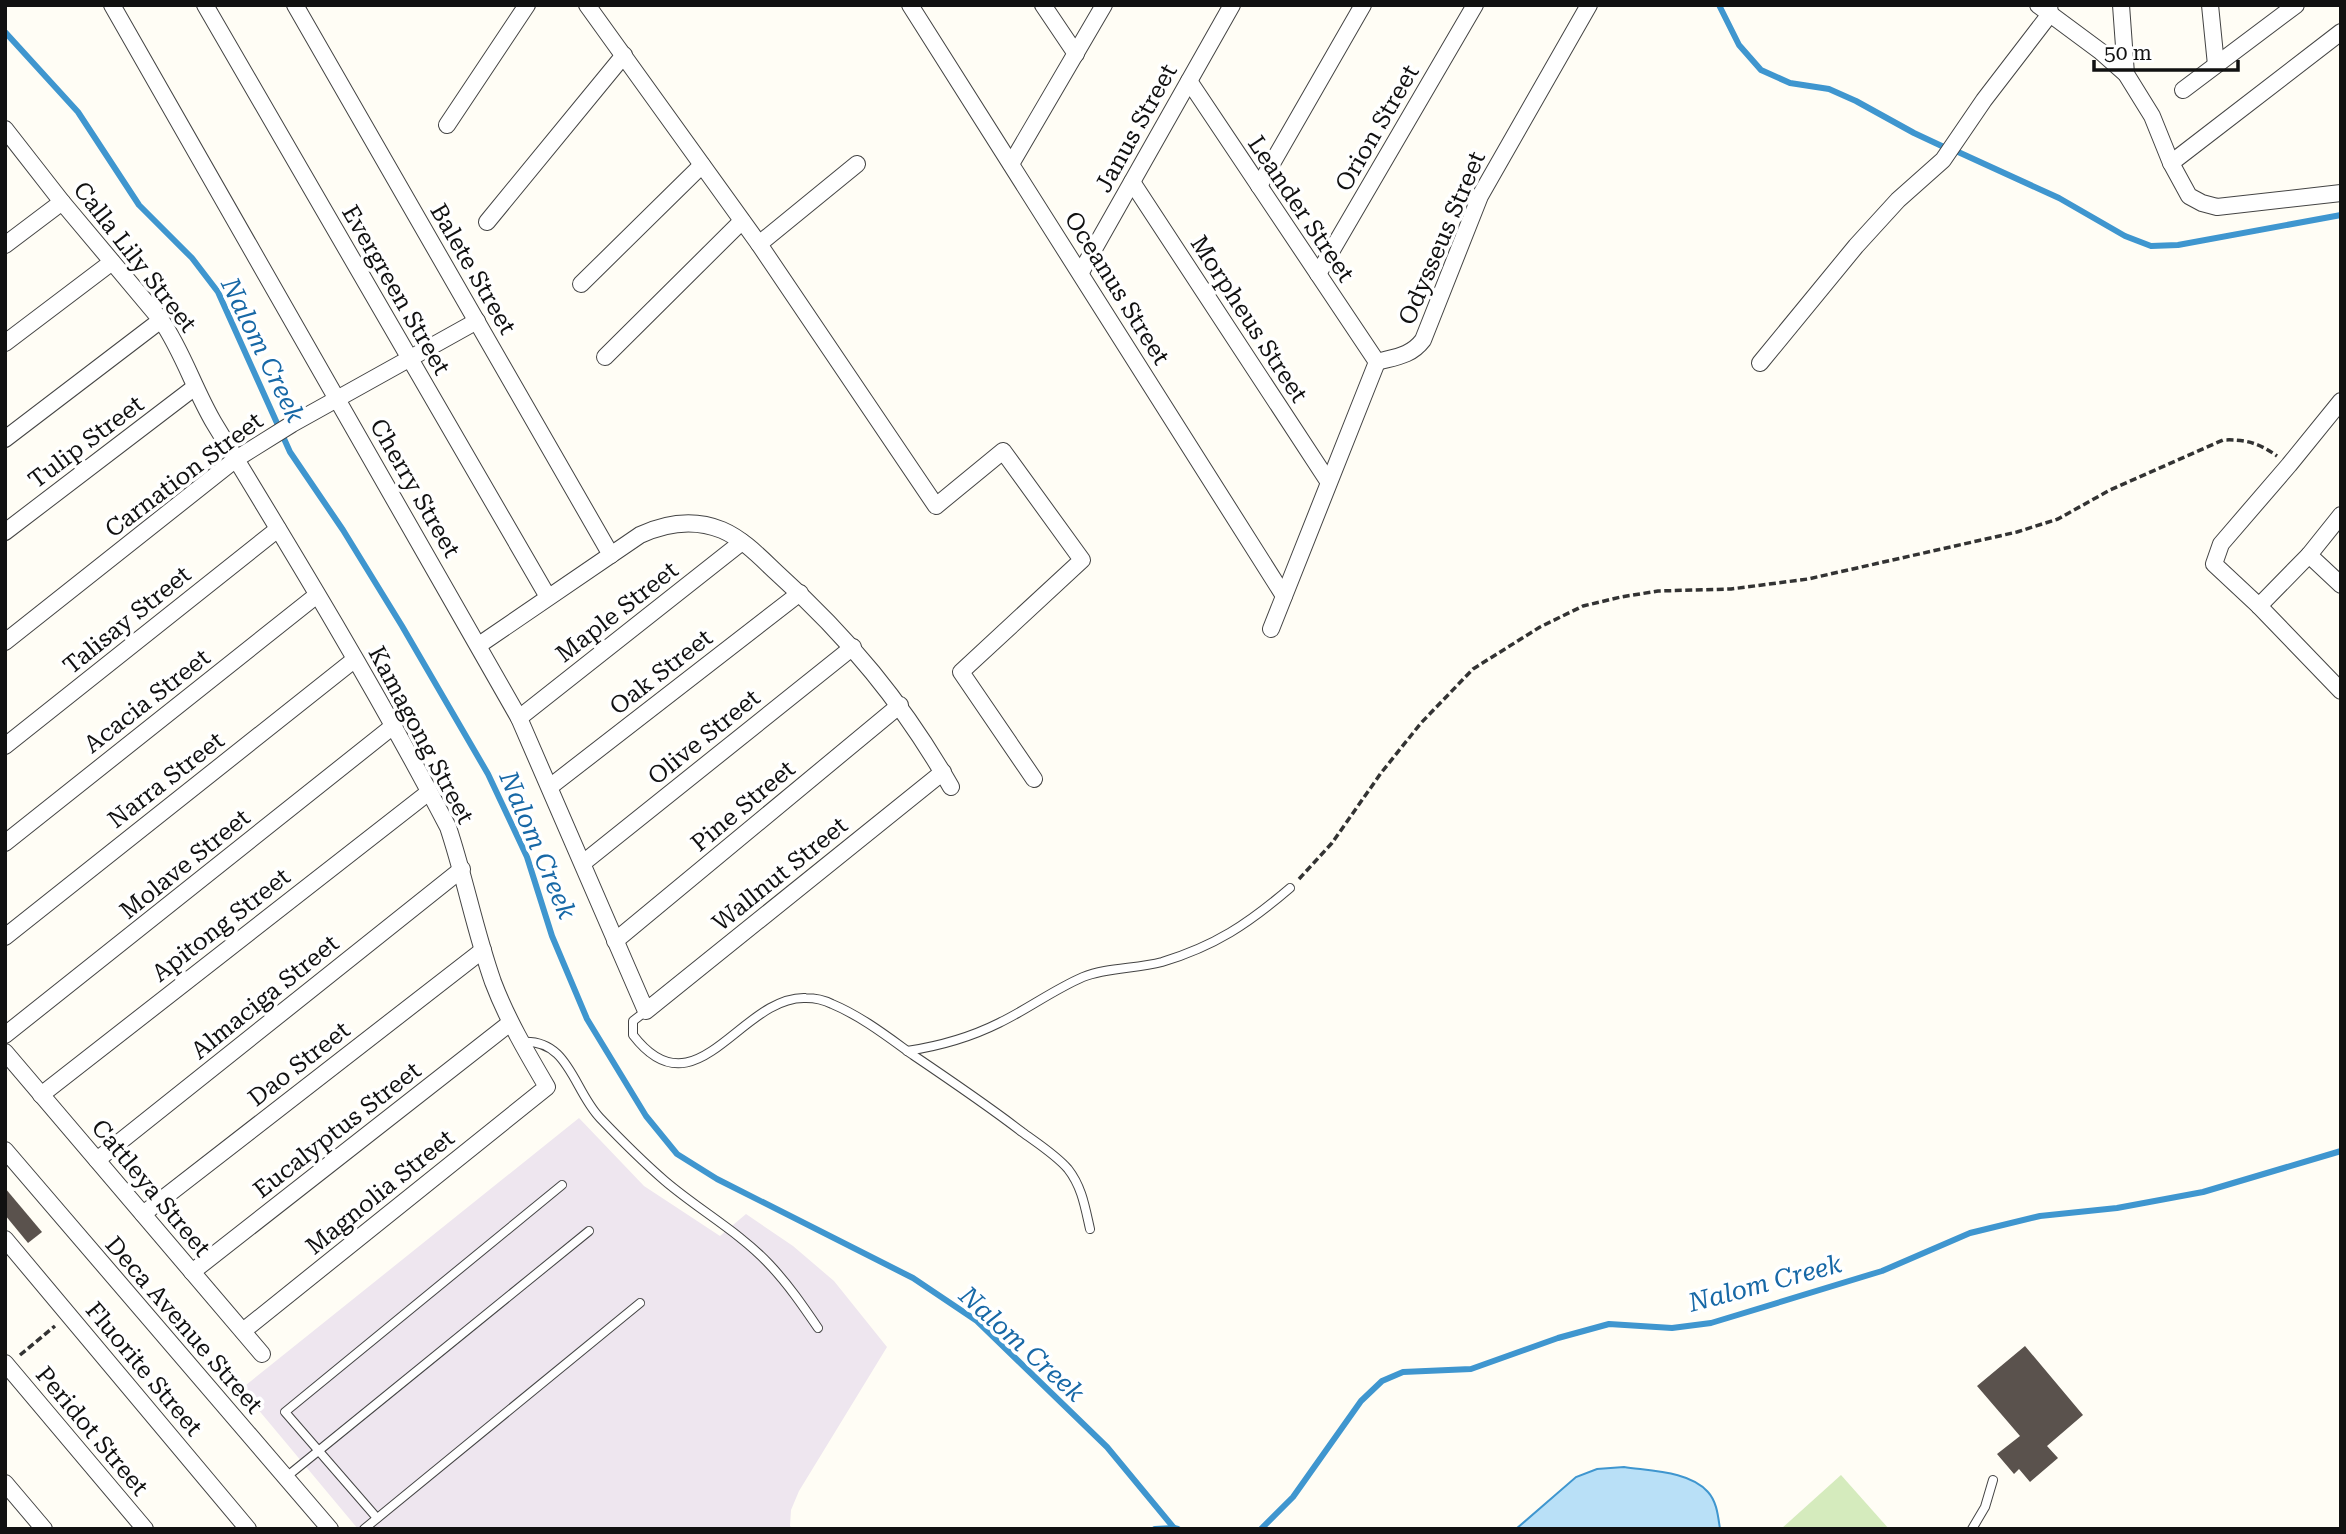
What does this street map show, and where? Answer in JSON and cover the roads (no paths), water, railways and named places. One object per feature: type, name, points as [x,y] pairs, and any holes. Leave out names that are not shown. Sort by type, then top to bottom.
[{"type":"street","name":"Cherry Street","points":[[112,5],[519,718],[551,786],[646,1011]]},
{"type":"street","name":"Evergreen Street","points":[[205,5],[548,597]]},
{"type":"street","name":"Balete Street","points":[[295,5],[611,555]]},
{"type":"street","points":[[447,125],[527,5]]},
{"type":"street","points":[[587,5],[759,244],[936,506],[1003,451],[1082,560],[961,672],[1034,779]]},
{"type":"street","name":"Oceanus Street","points":[[910,5],[1284,596]]},
{"type":"street","points":[[1043,5],[1076,54]]},
{"type":"street","points":[[1012,164],[1104,5]]},
{"type":"street","name":"Janus Street","points":[[1081,272],[1232,5]]},
{"type":"street","points":[[1259,186],[1363,5]]},
{"type":"street","name":"Orion Street","points":[[1318,274],[1475,5]]},
{"type":"street","name":"Odysseus Street","points":[[1377,362],[1406,355],[1423,340],[1480,196],[1589,5]]},
{"type":"street","points":[[2121,5],[2126,74]]},
{"type":"street","points":[[2210,5],[2216,65]]},
{"type":"street","points":[[2183,90],[2296,5]]},
{"type":"street","points":[[1760,363],[1856,246],[1898,200],[1943,160],[2046,8],[2126,74],[2152,116],[2171,163],[2189,196],[2217,207],[2341,192]]},
{"type":"street","points":[[2171,163],[2341,32]]},
{"type":"street","points":[[487,222],[624,55]]},
{"type":"street","name":"Leander Street","points":[[1189,81],[1377,362]]},
{"type":"street","name":"Calla Lily Street","points":[[7,136],[161,320],[175,341],[207,412],[236,458]]},
{"type":"street","points":[[759,244],[857,164]]},
{"type":"street","points":[[581,284],[702,165]]},
{"type":"street","name":"Morpheus Street","points":[[1132,182],[1328,481]]},
{"type":"street","points":[[5,245],[62,202]]},
{"type":"street","points":[[605,357],[742,221]]},
{"type":"street","points":[[5,343],[112,262]]},
{"type":"street","points":[[5,439],[161,320]]},
{"type":"street","name":"Carnation Street","points":[[5,642],[236,458],[477,321]]},
{"type":"street","points":[[1271,629],[1377,362]]},
{"type":"street","name":"Tulip Street","points":[[5,532],[195,387]]},
{"type":"street","points":[[2341,401],[2221,544],[2214,564],[2259,606],[2341,691]]},
{"type":"street","name":"Kamagong Street","points":[[236,458],[448,827],[483,950],[510,1023],[547,1087]]},
{"type":"street","points":[[2259,606],[2309,555],[2341,515]]},
{"type":"street","points":[[479,645],[649,531],[679,524],[702,524],[723,531],[742,542],[800,593],[853,647],[900,705]]},
{"type":"street","name":"Talisay Street","points":[[5,746],[278,529]]},
{"type":"street","name":"Maple Street","points":[[519,718],[742,542]]},
{"type":"street","points":[[2309,555],[2341,585]]},
{"type":"street","name":"Oak Street","points":[[551,786],[800,593]]},
{"type":"street","name":"Acacia Street","points":[[5,843],[317,595]]},
{"type":"street","name":"Olive Street","points":[[583,863],[853,647]]},
{"type":"street","name":"Narra Street","points":[[5,937],[354,660]]},
{"type":"street","name":"Wallnut Street","points":[[646,1011],[947,780],[900,705]]},
{"type":"street","name":"Pine Street","points":[[615,941],[900,705]]},
{"type":"street","name":"Molave Street","points":[[5,1035],[392,727]]},
{"type":"street","name":"Apitong Street","points":[[41,1095],[429,792]]},
{"type":"street","name":"Almaciga Street","points":[[97,1160],[462,869]]},
{"type":"street","name":"Dao Street","points":[[143,1214],[483,950]]},
{"type":"street","name":"Eucalyptus Street","points":[[192,1272],[510,1023]]},
{"type":"street","name":"Cattleya Street","points":[[5,1052],[262,1354]]},
{"type":"street","name":"Magnolia Street","points":[[243,1331],[547,1087]]},
{"type":"street","name":"Deca Avenue Street","points":[[5,1150],[330,1529]]},
{"type":"street","name":"Fluorite Street","points":[[5,1240],[248,1529]]},
{"type":"street","name":"Peridot Street","points":[[6,1364],[145,1529]]},
{"type":"street","points":[[5,1483],[44,1529]]},
{"type":"lane","points":[[907,1051],[940,1046],[965,1038],[1000,1023],[1054,990],[1087,976],[1160,962],[1213,944],[1252,921],[1290,888]]},
{"type":"lane","points":[[646,1011],[634,1021],[633,1035],[650,1054],[681,1064],[712,1053],[753,1018],[782,1001],[803,997],[833,1004],[1002,1117],[1068,1168],[1082,1193],[1090,1228]]},
{"type":"lane","points":[[521,1042],[536,1041],[561,1056],[596,1114],[666,1181],[769,1264],[791,1289],[818,1328]]},
{"type":"lane","points":[[377,1518],[285,1412],[562,1185]]},
{"type":"lane","points":[[285,1478],[589,1231]]},
{"type":"lane","points":[[364,1529],[640,1303]]},
{"type":"lane","points":[[1972,1529],[1984,1507],[1993,1480]]},
{"type":"water","points":[[1624,1467],[1669,1473],[1700,1485],[1713,1500],[1720,1529],[1516,1529],[1576,1477],[1597,1469]]},
{"type":"waterway","points":[[1719,5],[1739,45],[1761,70],[1790,83],[1829,89],[1946,148]]},
{"type":"waterway","name":"Nalom Creek","points":[[5,32],[78,112],[139,205],[192,258],[218,292],[290,452],[343,530],[488,774],[527,857],[552,936],[587,1019],[646,1116],[677,1154],[717,1179],[913,1278],[977,1321],[1107,1447],[1174,1528],[1178,1529]]},
{"type":"waterway","points":[[1956,151],[2059,198],[2125,236],[2151,246],[2178,245],[2341,215]]},
{"type":"waterway","name":"Nalom Creek","points":[[1261,1529],[1293,1497],[1361,1401],[1382,1381],[1403,1372],[1471,1369],[1558,1338],[1609,1324],[1672,1328],[1711,1323],[1882,1271],[1970,1233],[2040,1216],[2117,1208],[2203,1192],[2341,1151]]},
{"type":"waterway","points":[[1155,1529],[1174,1528]]}]
